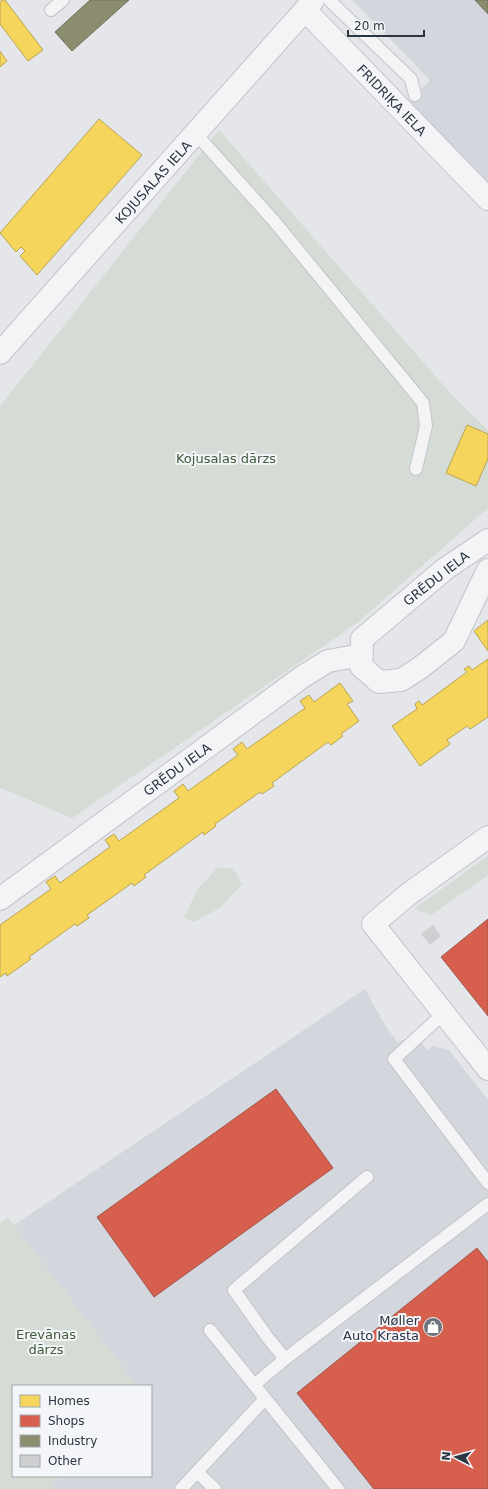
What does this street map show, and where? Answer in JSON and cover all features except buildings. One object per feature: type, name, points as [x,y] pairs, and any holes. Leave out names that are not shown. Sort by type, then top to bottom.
[{"type":"street","name":"KOJUSALAS IELA","points":[[0,353],[309,5]]},
{"type":"street","name":"FRIDRIĶA IELA","points":[[309,5],[488,199]]},
{"type":"street","name":"GRĒDU IELA","points":[[488,540],[445,569],[362,639],[361,666],[379,682],[401,680],[420,668],[454,641],[488,570]]},
{"type":"street","name":"GRĒDU IELA","points":[[0,899],[302,677],[328,661],[362,655]]},
{"type":"street","points":[[488,836],[410,893],[373,924],[488,1069]]},
{"type":"lane","points":[[51,10],[63,0]]},
{"type":"lane","points":[[329,0],[411,79],[415,95]]},
{"type":"lane","points":[[196,134],[274,220],[423,403],[426,426],[416,469]]},
{"type":"lane","points":[[444,1013],[394,1059],[488,1183]]},
{"type":"lane","points":[[285,1359],[234,1290],[367,1177]]},
{"type":"lane","points":[[254,1385],[285,1359],[488,1204]]},
{"type":"lane","points":[[210,1330],[338,1489]]},
{"type":"lane","points":[[181,1489],[266,1399]]},
{"type":"lane","points":[[197,1472],[215,1489]]},
{"type":"shaded area","points":[[352,0],[488,0],[488,181],[408,104],[430,80]]},
{"type":"shaded area","points":[[365,989],[385,1025],[398,1043],[412,1035],[428,1050],[432,1046],[449,1050],[488,1100],[488,1489],[50,1489],[60,1477],[152,1477],[152,1385],[136,1385],[14,1225]]},
{"type":"green space","name":"Kojusalas dārzs","points":[[219,130],[452,395],[488,430],[488,508],[357,623],[72,818],[0,788],[0,406]]},
{"type":"green space","points":[[488,856],[488,875],[431,915],[414,909]]},
{"type":"green space","points":[[218,867],[234,869],[242,884],[220,908],[194,922],[184,918],[197,890]]},
{"type":"green space","name":"Erevānas dārzs","points":[[8,1217],[136,1385],[12,1385],[12,1477],[60,1477],[50,1489],[0,1489],[0,1224]]},
{"type":"place","name":"Møller Auto Krasta","points":[[433,1327]]}]
